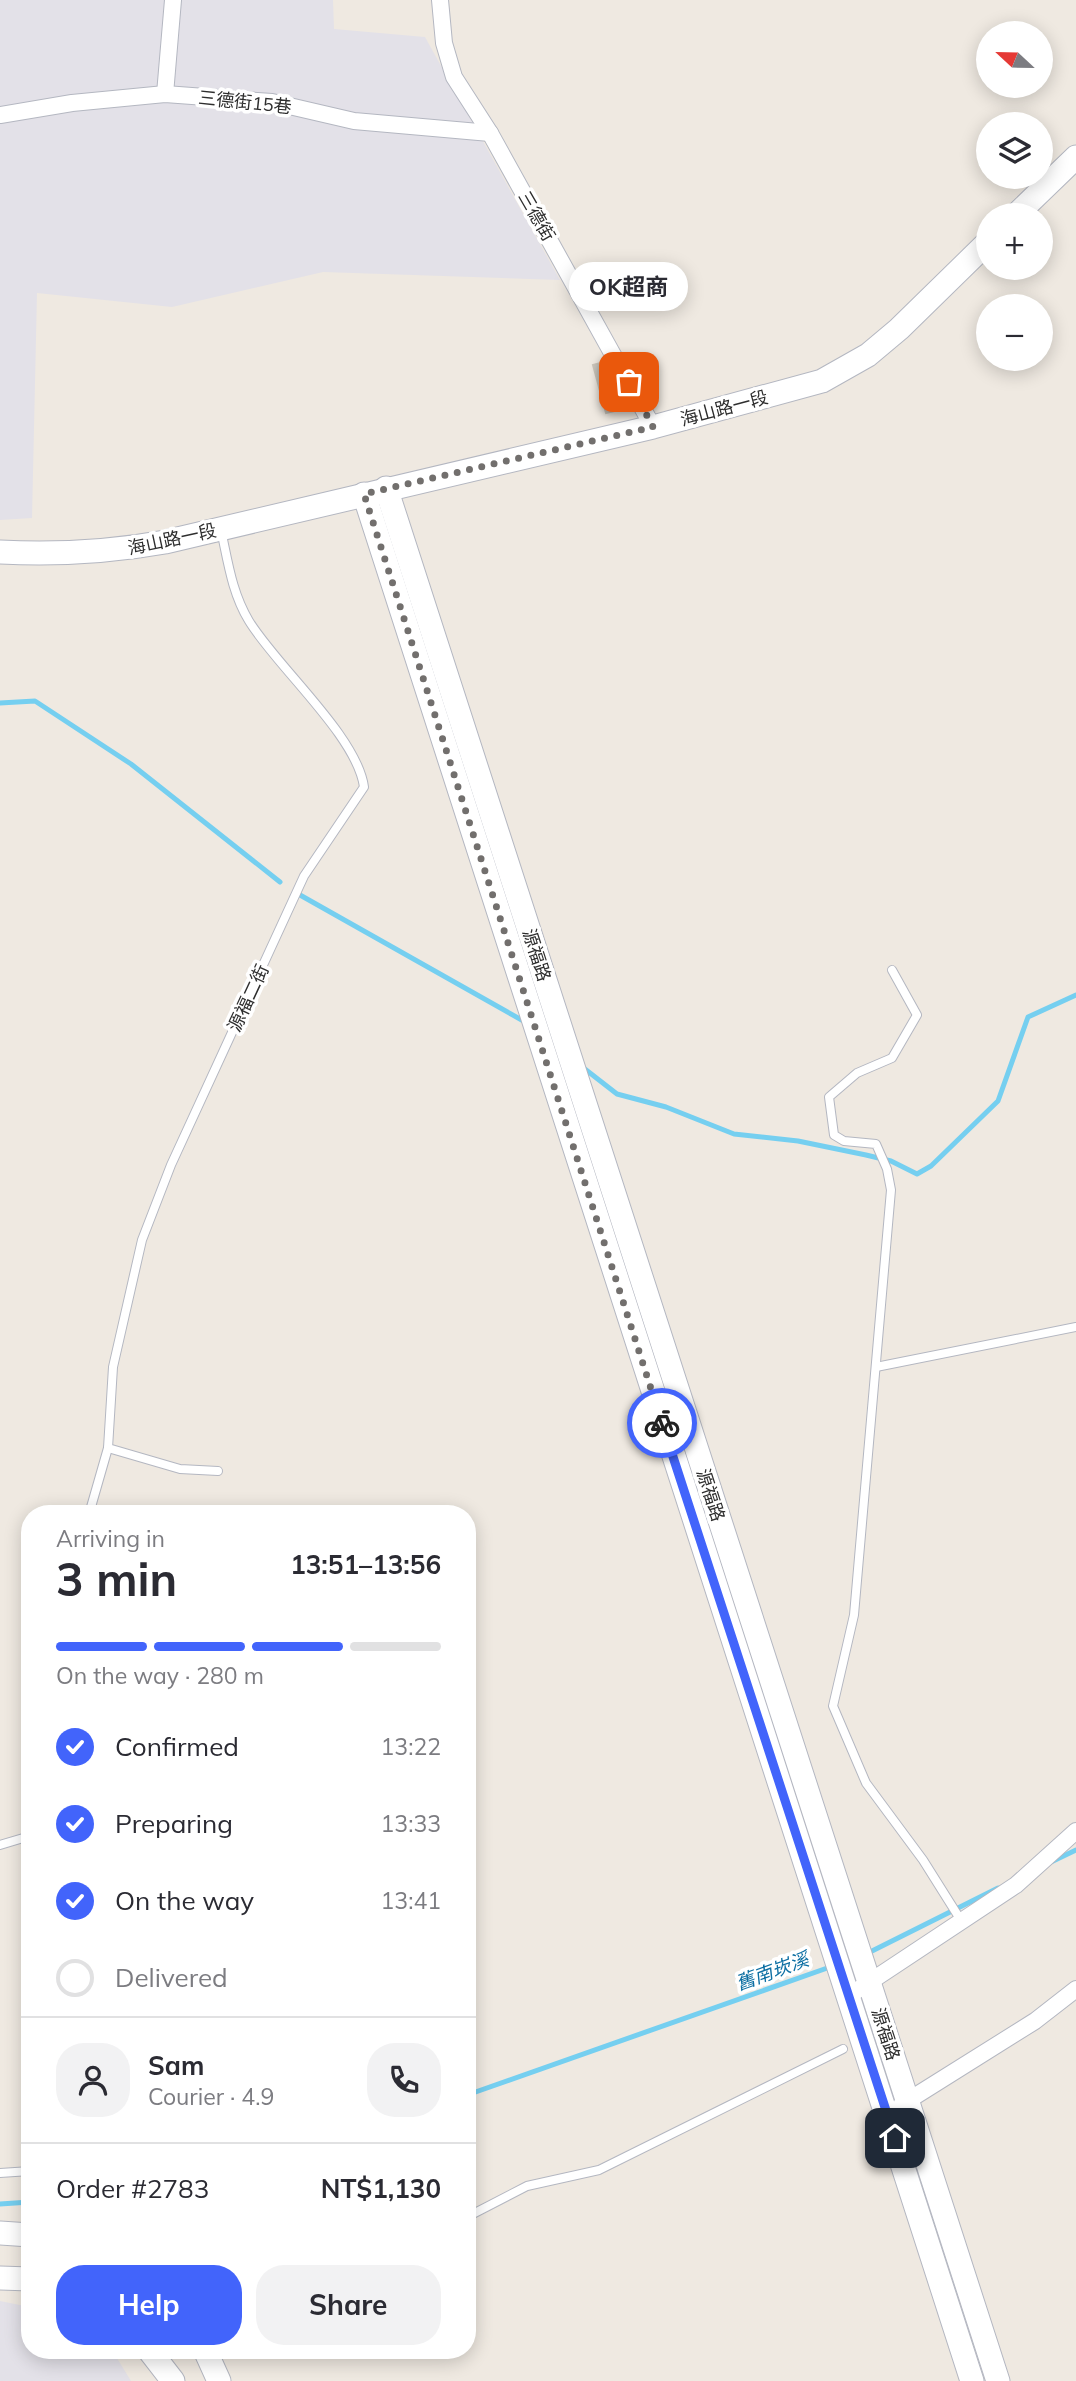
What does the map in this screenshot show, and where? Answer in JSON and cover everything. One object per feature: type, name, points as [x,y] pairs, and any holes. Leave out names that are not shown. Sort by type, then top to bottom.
[{"type":"street","points":[[165,94],[173,0]]},
{"type":"street","name":"三德街","points":[[440,0],[444,43],[454,78],[490,133],[653,427]]},
{"type":"street","name":"三德街15巷","points":[[0,115],[72,103],[165,94],[272,102],[354,121],[490,133]]},
{"type":"street","points":[[1028,203],[1076,157]]},
{"type":"street","name":"海山路一段","points":[[0,552],[60,555],[114,551],[653,427],[822,381],[879,346],[976,254]]},
{"type":"street","name":"源福路","points":[[375,491],[998,2381]]},
{"type":"street","name":"源福路","points":[[375,491],[847,1997],[972,2381]]},
{"type":"street","points":[[847,1997],[869,1985],[1016,1885],[1076,1831]]},
{"type":"street","points":[[886,2112],[908,2102],[1035,2021],[1076,1989]]},
{"type":"street","points":[[0,2233],[21,2234]]},
{"type":"street","points":[[0,2278],[21,2278]]},
{"type":"street","points":[[156,2359],[173,2381]]},
{"type":"street","points":[[209,2359],[219,2381]]},
{"type":"lane","name":"源福二街","points":[[91,1505],[107,1448],[116,1354],[142,1240],[171,1165],[304,876],[364,787],[362,771],[323,714],[250,622],[234,591],[221,528]]},
{"type":"lane","points":[[892,970],[917,1015],[892,1058],[857,1073],[829,1097],[834,1135],[844,1141],[862,1141],[877,1146],[887,1169],[891,1190],[854,1615],[833,1706],[866,1783],[962,1921]]},
{"type":"lane","points":[[876,1367],[1076,1327]]},
{"type":"lane","points":[[107,1448],[180,1469],[218,1471]]},
{"type":"lane","points":[[0,1845],[21,1839]]},
{"type":"lane","points":[[476,2212],[527,2186],[599,2171],[843,2049]]},
{"type":"lane","points":[[0,2174],[21,2172]]},
{"type":"shaded area","points":[[0,0],[333,0],[334,29],[425,37],[560,280],[323,272],[172,307],[37,293],[32,518],[0,520]]},
{"type":"shaded area","points":[[0,2301],[21,2305],[21,2359],[118,2359],[131,2381],[0,2381]]},
{"type":"building","points":[[605,362],[616,381],[623,409],[606,413],[593,365]]},
{"type":"waterway","points":[[0,703],[35,701],[131,764],[280,882]]},
{"type":"waterway","points":[[300,895],[527,1023]]},
{"type":"waterway","points":[[581,1066],[617,1094],[666,1107],[734,1134],[798,1141],[866,1155],[891,1161],[917,1174],[931,1166],[998,1101],[1028,1017],[1076,995]]},
{"type":"waterway","name":"舊南崁溪","points":[[1051,1862],[1076,1850]]},
{"type":"waterway","name":"舊南崁溪","points":[[866,1954],[998,1888]]},
{"type":"waterway","name":"舊南崁溪","points":[[476,2092],[833,1966]]},
{"type":"waterway","name":"舊南崁溪","points":[[0,2204],[21,2203]]},
{"type":"way so far","points":[[629,382],[653,427],[364,494],[662,1423]]},
{"type":"place","name":"OK超商","points":[[629,382]]},
{"type":"route","points":[[662,1423],[895,2138]]}]
